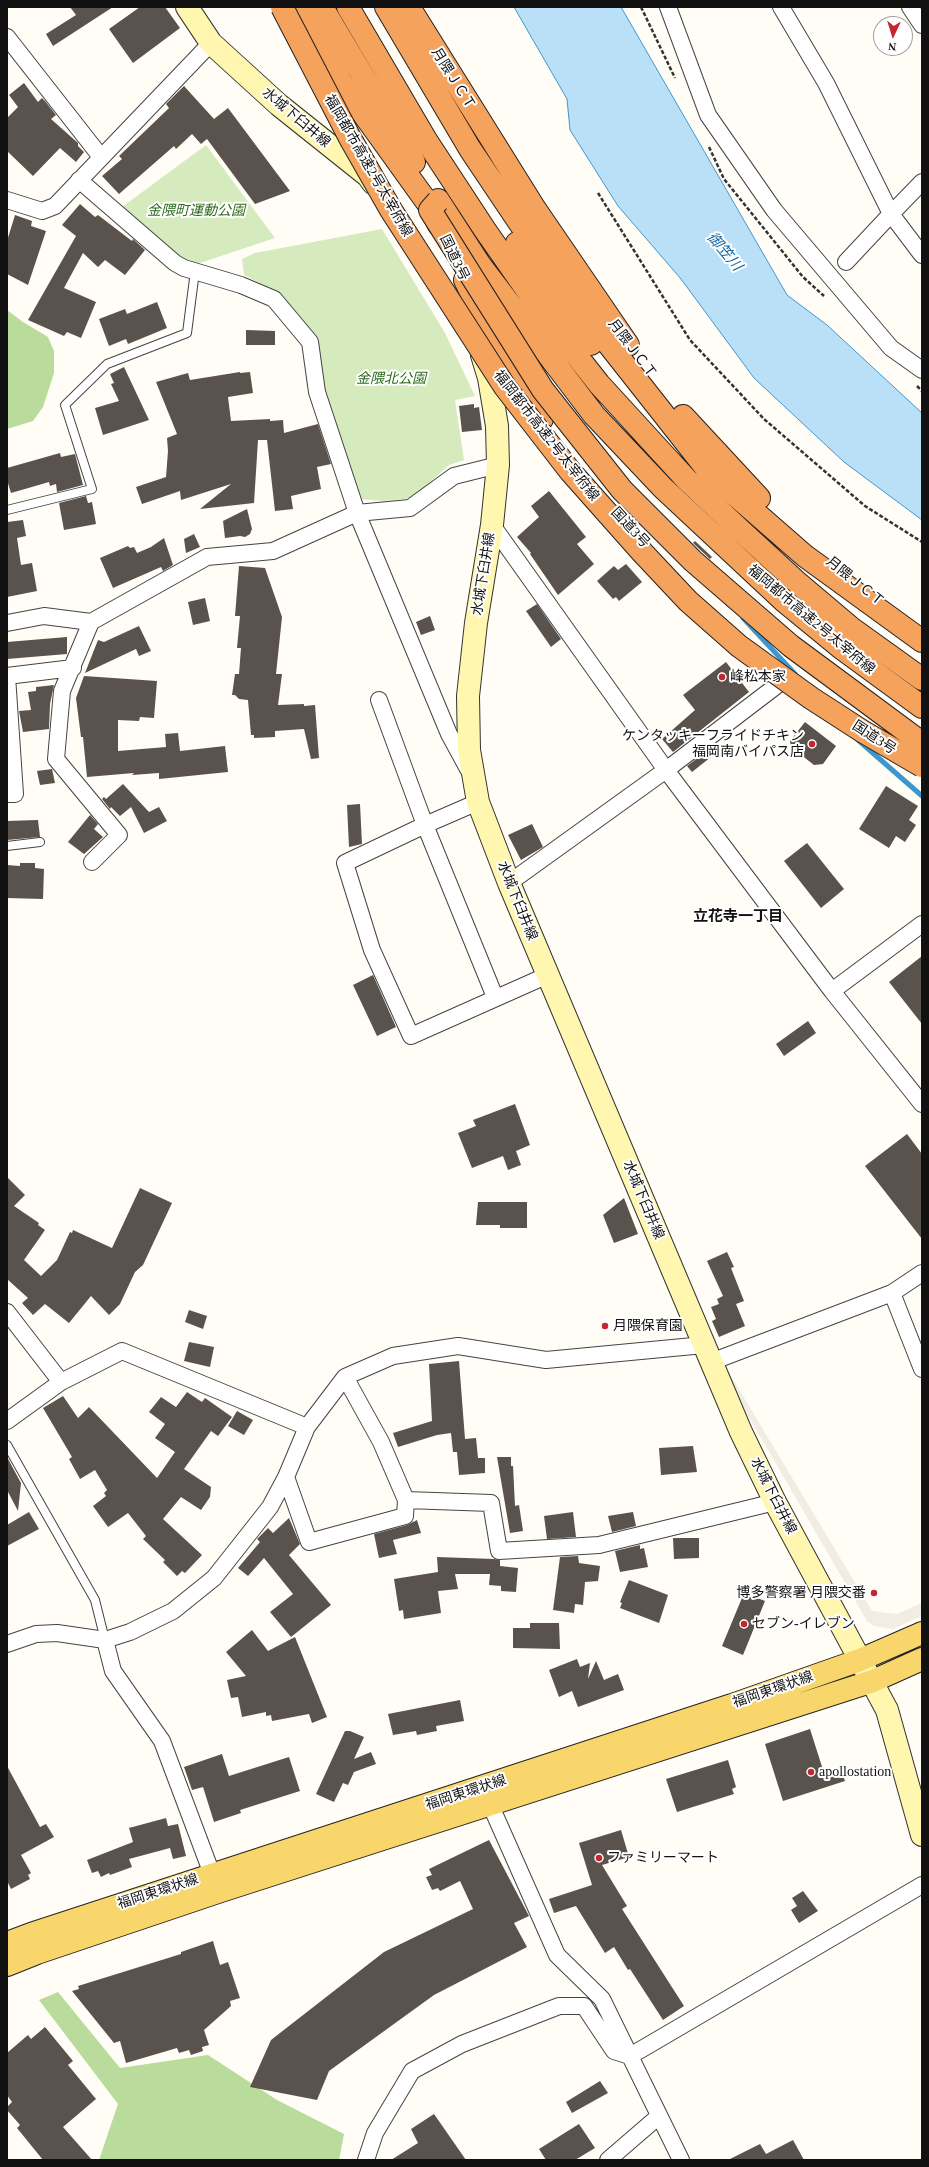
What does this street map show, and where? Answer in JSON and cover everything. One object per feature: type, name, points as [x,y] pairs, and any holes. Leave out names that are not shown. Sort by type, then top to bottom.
[{"type":"highway","name":"福岡都市高速2号太宰府線","points":[[282,7],[350,138],[390,210],[506,387],[570,471],[641,551],[688,600],[739,646],[810,698],[922,767]]},
{"type":"highway","name":"国道3号","points":[[298,7],[342,84],[429,205],[488,328],[525,395],[585,480],[738,644],[784,680],[922,767]]},
{"type":"highway","name":"福岡都市高速2号太宰府線","points":[[322,7],[438,201],[489,277],[594,415],[663,488],[784,601],[840,647],[922,707]]},
{"type":"highway","name":"福岡都市高速2号太宰府線","points":[[348,7],[426,140],[485,230],[544,313],[600,384],[686,479],[738,528],[799,584],[852,628],[922,680]]},
{"type":"highway","points":[[372,7],[426,99],[558,306],[648,409],[710,473],[805,556],[922,641]]},
{"type":"highway","points":[[386,7],[470,149],[519,222],[587,317],[710,473]]},
{"type":"highway","name":"月隈ＪＣＴ","points":[[409,7],[539,215],[613,325],[688,422],[747,486],[811,545],[861,589],[922,633]]},
{"type":"highway","points":[[438,201],[430,210],[543,390],[622,490],[693,561],[785,641],[922,744]]},
{"type":"main road","name":"水城下臼井線","points":[[187,7],[211,43],[279,105],[368,176],[416,236],[449,288],[477,339],[489,378],[497,426],[498,466],[492,525],[476,623],[468,696],[469,750],[472,777],[478,802],[509,883],[741,1432],[775,1502],[860,1660],[873,1681],[887,1710],[922,1835]]},
{"type":"main road","name":"福岡東環状線","points":[[7,1944],[30,1934],[212,1874],[476,1790],[732,1705],[860,1660],[922,1633]]},
{"type":"main road","name":"福岡東環状線","points":[[7,1965],[44,1950],[490,1804],[873,1681],[922,1659]]},
{"type":"street","points":[[668,7],[708,115],[774,210],[891,348],[922,370]]},
{"type":"street","points":[[781,7],[826,82],[891,214],[922,255]]},
{"type":"street","points":[[910,7],[922,25]]},
{"type":"street","points":[[7,37],[101,157]]},
{"type":"street","points":[[7,200],[42,211],[51,209],[211,43]]},
{"type":"street","points":[[79,180],[175,263],[195,271],[241,285],[274,299],[310,342],[317,392],[357,513],[449,734],[472,777]]},
{"type":"street","points":[[846,262],[922,182]]},
{"type":"street","points":[[7,623],[44,616],[91,622],[207,557],[273,552],[357,513],[410,508],[454,476],[498,466]]},
{"type":"street","points":[[492,525],[666,770],[832,991],[922,1104]]},
{"type":"street","points":[[91,622],[73,668],[62,691],[56,759],[119,835],[92,862]]},
{"type":"street","points":[[7,794],[15,794],[7,676],[73,668]]},
{"type":"street","points":[[509,883],[666,770],[784,680]]},
{"type":"street","points":[[379,700],[425,825],[495,997]]},
{"type":"street","points":[[478,802],[345,863],[372,950],[411,1036],[495,997],[548,975]]},
{"type":"street","points":[[832,991],[922,924]]},
{"type":"street","points":[[7,1644],[43,1633],[57,1633],[105,1640],[130,1632],[173,1611],[214,1578],[270,1507],[286,1477],[307,1427],[345,1377],[393,1356],[458,1346],[546,1360],[707,1353],[892,1293],[922,1273]]},
{"type":"street","points":[[892,1293],[922,1369]]},
{"type":"street","points":[[7,1312],[61,1382]]},
{"type":"street","points":[[7,1421],[61,1382],[122,1351],[307,1427]]},
{"type":"street","points":[[286,1477],[309,1542],[405,1516],[406,1500],[381,1442],[345,1377]]},
{"type":"street","points":[[406,1500],[491,1503],[500,1551],[599,1545],[775,1502]]},
{"type":"street","points":[[105,1640],[113,1671],[162,1741],[212,1874]]},
{"type":"street","points":[[490,1804],[557,1955],[602,1999],[681,2160]]},
{"type":"street","points":[[366,2160],[375,2132],[412,2071],[462,2044],[559,2006],[584,2006],[614,2051],[630,2056],[922,1885]]},
{"type":"street","points":[[608,2160],[659,2116]]},
{"type":"street","points":[[659,2116],[669,2160]]},
{"type":"lane","points":[[7,510],[92,489],[65,405],[107,364],[187,333],[195,271]]},
{"type":"lane","points":[[7,846],[40,842]]},
{"type":"lane","points":[[7,1445],[95,1600],[105,1640]]},
{"type":"path","points":[[598,193],[690,340],[764,419],[865,506],[922,542]]},
{"type":"green space","name":"金隈町運動公園","points":[[206,145],[275,238],[197,264],[171,251],[122,207]]},
{"type":"green space","name":"金隈北公園","points":[[382,229],[445,333],[475,396],[455,400],[464,460],[449,465],[416,495],[405,499],[384,501],[359,499],[325,395],[277,292],[244,275],[242,259],[255,253]]},
{"type":"green space","points":[[7,310],[23,322],[48,337],[54,351],[54,373],[43,407],[33,421],[7,429]]},
{"type":"green space","points":[[58,1992],[120,2068],[208,2055],[277,2100],[344,2134],[339,2160],[99,2160],[118,2104],[39,2000]]},
{"type":"shaded area","points":[[725,1366],[872,1611],[897,1614],[922,1603],[922,1616],[893,1629],[874,1626],[867,1621],[735,1393]]},
{"type":"water","name":"御笠川","points":[[514,7],[621,7],[787,295],[827,325],[922,413],[922,520],[844,462],[754,378],[681,279],[618,206],[570,130],[567,99]]},
{"type":"building","points":[[70,7],[113,7],[53,46],[46,34],[76,15]]},
{"type":"building","points":[[140,7],[165,7],[180,28],[133,63],[109,29]]},
{"type":"building","points":[[24,83],[38,102],[42,98],[45,101],[56,115],[51,119],[78,143],[78,146],[84,152],[76,162],[60,148],[33,176],[7,151],[7,118],[18,107],[9,95]]},
{"type":"building","points":[[184,86],[214,119],[228,108],[290,191],[255,204],[207,139],[201,144],[192,134],[176,149],[174,146],[119,194],[102,176],[122,159],[119,156],[169,108],[166,104]]},
{"type":"building","points":[[80,204],[95,217],[98,215],[132,241],[133,239],[145,250],[125,275],[105,260],[98,267],[83,253],[64,288],[96,302],[81,338],[67,332],[64,336],[28,320],[76,236],[62,225]]},
{"type":"building","points":[[15,215],[32,221],[31,226],[46,231],[28,285],[7,274],[7,241]]},
{"type":"building","points":[[157,302],[167,328],[128,344],[126,339],[109,346],[99,319],[125,309],[127,314]]},
{"type":"building","points":[[246,330],[275,331],[275,345],[246,345]]},
{"type":"building","points":[[124,367],[149,420],[103,435],[95,408],[119,401],[111,384],[114,383],[110,374]]},
{"type":"building","points":[[240,372],[250,372],[253,393],[228,397],[231,421],[270,419],[270,421],[283,420],[284,433],[318,424],[331,464],[317,467],[321,489],[291,496],[293,509],[275,511],[267,440],[258,440],[254,503],[200,509],[231,484],[181,500],[180,491],[142,504],[136,487],[166,477],[168,451],[167,438],[177,434],[156,382],[188,373],[190,380]]},
{"type":"building","points":[[474,404],[474,408],[479,407],[482,430],[462,432],[459,406]]},
{"type":"building","points":[[60,453],[61,457],[75,454],[83,485],[57,492],[56,484],[50,486],[49,482],[11,493],[7,480],[7,468]]},
{"type":"building","points":[[549,491],[586,537],[577,544],[594,564],[558,595],[530,554],[531,553],[517,537],[539,517],[531,506]]},
{"type":"building","points":[[86,496],[88,503],[92,502],[96,524],[64,530],[59,503]]},
{"type":"building","points":[[247,509],[252,529],[250,534],[245,537],[240,536],[225,538],[223,521]]},
{"type":"building","points":[[23,520],[26,536],[17,538],[21,565],[32,563],[37,591],[7,597],[7,522]]},
{"type":"building","points":[[194,534],[200,547],[186,553],[184,539]]},
{"type":"building","points":[[164,538],[173,565],[163,571],[161,567],[113,588],[100,558],[128,546],[130,548],[134,547],[137,553],[151,547]]},
{"type":"building","points":[[695,541],[712,557],[710,559],[693,543]]},
{"type":"building","points":[[626,564],[642,582],[619,601],[616,597],[613,599],[597,581],[614,566],[618,570]]},
{"type":"building","points":[[239,566],[265,568],[282,617],[276,674],[282,674],[278,705],[315,705],[319,758],[311,759],[304,729],[275,731],[275,737],[254,738],[254,735],[251,735],[248,700],[239,699],[235,695],[232,695],[235,674],[239,674],[241,648],[237,648],[240,616],[235,616]]},
{"type":"building","points":[[205,598],[210,621],[193,625],[188,602]]},
{"type":"building","points":[[537,604],[561,639],[551,647],[526,611]]},
{"type":"building","points":[[430,616],[435,630],[421,635],[416,622]]},
{"type":"building","points":[[139,626],[151,651],[139,656],[136,649],[85,673],[98,640],[104,642]]},
{"type":"building","points":[[67,637],[67,654],[7,659],[7,642]]},
{"type":"building","name":"峰松本家","points":[[726,662],[749,692],[673,752],[662,739],[695,710],[683,695]]},
{"type":"building","points":[[84,676],[157,681],[154,718],[140,717],[139,721],[118,720],[118,751],[166,747],[165,734],[178,733],[180,751],[225,746],[228,772],[159,779],[159,773],[132,775],[134,773],[87,777],[83,737],[81,737],[76,698]]},
{"type":"building","points":[[54,685],[50,704],[49,729],[23,732],[19,711],[31,710],[28,692],[36,691],[36,687]]},
{"type":"building","name":"ケンタッキーフライドチキン 福岡南バイパス店","points":[[805,722],[836,746],[823,764],[814,765],[791,747],[790,741]]},
{"type":"building","points":[[712,747],[716,753],[692,772],[687,766]]},
{"type":"building","points":[[52,769],[55,783],[40,785],[37,771]]},
{"type":"building","points":[[123,784],[149,812],[159,807],[167,821],[144,833],[131,807],[120,816],[111,807],[110,809],[102,799],[104,797],[106,799]]},
{"type":"building","points":[[886,786],[918,806],[909,820],[916,825],[905,842],[896,836],[889,848],[859,829]]},
{"type":"building","points":[[360,804],[362,844],[349,847],[347,805]]},
{"type":"building","points":[[90,815],[98,824],[94,829],[103,837],[84,854],[68,842]]},
{"type":"building","points":[[38,820],[40,837],[7,840],[7,821]]},
{"type":"building","points":[[532,824],[543,847],[521,860],[508,835]]},
{"type":"building","points":[[807,843],[844,889],[821,908],[784,861]]},
{"type":"building","points":[[20,863],[35,863],[35,868],[44,869],[43,899],[7,898],[7,865],[20,866]]},
{"type":"building","points":[[922,956],[922,1024],[889,982]]},
{"type":"building","points":[[373,975],[396,1027],[377,1036],[353,985]]},
{"type":"building","points":[[808,1021],[816,1033],[784,1056],[776,1044]]},
{"type":"building","points":[[515,1104],[530,1145],[516,1151],[521,1165],[508,1170],[503,1156],[472,1168],[458,1133],[476,1126],[473,1120]]},
{"type":"building","points":[[907,1134],[922,1154],[922,1239],[865,1166]]},
{"type":"building","points":[[7,1177],[25,1195],[14,1206],[39,1223],[38,1225],[45,1230],[24,1260],[41,1276],[57,1260],[70,1232],[72,1233],[73,1230],[112,1248],[140,1188],[172,1203],[143,1265],[135,1272],[120,1304],[109,1315],[91,1296],[69,1323],[45,1304],[33,1315],[22,1303],[28,1298],[7,1279]]},
{"type":"building","points":[[624,1198],[638,1234],[614,1243],[603,1215]]},
{"type":"building","points":[[478,1202],[527,1202],[527,1228],[500,1228],[500,1225],[476,1225]]},
{"type":"building","points":[[727,1252],[734,1267],[731,1268],[744,1301],[736,1304],[745,1326],[719,1337],[712,1321],[716,1319],[711,1307],[719,1304],[717,1299],[723,1296],[707,1261]]},
{"type":"building","points":[[189,1310],[207,1316],[203,1329],[185,1322]]},
{"type":"building","points":[[189,1342],[214,1347],[210,1367],[184,1361]]},
{"type":"building","points":[[459,1361],[465,1439],[476,1438],[478,1458],[485,1458],[485,1473],[459,1475],[457,1452],[453,1452],[451,1433],[437,1435],[398,1447],[393,1433],[432,1421],[429,1364]]},
{"type":"building","points":[[187,1392],[202,1402],[205,1398],[232,1417],[218,1436],[211,1431],[184,1469],[211,1487],[210,1497],[201,1510],[181,1497],[163,1519],[202,1555],[185,1573],[182,1571],[177,1576],[163,1562],[165,1560],[143,1539],[146,1536],[128,1513],[108,1527],[93,1506],[106,1496],[104,1493],[107,1490],[95,1470],[80,1479],[69,1459],[72,1457],[43,1408],[63,1396],[78,1418],[89,1407],[157,1478],[175,1452],[155,1438],[165,1424],[149,1412],[161,1397],[176,1407]]},
{"type":"building","points":[[237,1411],[253,1420],[244,1435],[228,1426]]},
{"type":"building","points":[[693,1446],[697,1472],[661,1475],[659,1448]]},
{"type":"building","points":[[7,1457],[21,1483],[18,1511],[7,1490]]},
{"type":"building","points":[[497,1457],[511,1457],[511,1466],[513,1466],[515,1506],[519,1505],[523,1531],[510,1533]]},
{"type":"building","points":[[29,1512],[39,1529],[7,1546],[7,1525]]},
{"type":"building","points":[[573,1512],[576,1537],[547,1539],[544,1516]]},
{"type":"building","points":[[633,1512],[636,1526],[612,1532],[608,1516]]},
{"type":"building","points":[[289,1518],[300,1544],[289,1555],[331,1605],[291,1637],[270,1612],[293,1594],[264,1558],[248,1576],[238,1568],[260,1542],[257,1539],[268,1528],[273,1533]]},
{"type":"building","points":[[417,1520],[421,1533],[393,1540],[397,1554],[379,1558],[374,1534],[407,1525]]},
{"type":"building","points":[[673,1538],[699,1538],[699,1558],[674,1559]]},
{"type":"building","points":[[640,1545],[640,1549],[644,1548],[648,1567],[620,1572],[615,1551]]},
{"type":"building","points":[[578,1556],[579,1563],[600,1566],[598,1581],[585,1582],[583,1605],[575,1604],[574,1613],[553,1610],[560,1557]]},
{"type":"building","points":[[437,1557],[500,1560],[500,1566],[518,1568],[516,1592],[501,1591],[501,1586],[489,1585],[490,1574],[455,1574],[458,1589],[438,1591],[441,1613],[404,1619],[403,1610],[399,1611],[394,1579],[438,1572]]},
{"type":"building","points":[[629,1580],[668,1595],[659,1623],[620,1608],[622,1603],[620,1602]]},
{"type":"building","name":"セブン-イレブン","points":[[744,1593],[765,1601],[743,1655],[722,1646]]},
{"type":"building","points":[[530,1623],[559,1623],[560,1649],[513,1648],[513,1628],[530,1628]]},
{"type":"building","points":[[252,1630],[268,1651],[295,1637],[327,1717],[312,1723],[309,1714],[272,1721],[271,1715],[266,1716],[266,1712],[242,1717],[238,1697],[231,1698],[227,1680],[246,1676],[226,1652]]},
{"type":"building","points":[[577,1659],[580,1667],[590,1663],[588,1679],[596,1661],[604,1680],[618,1674],[624,1690],[578,1707],[572,1691],[559,1697],[549,1670]]},
{"type":"building","points":[[460,1700],[464,1721],[436,1726],[437,1731],[417,1735],[416,1731],[393,1735],[388,1714]]},
{"type":"building","points":[[810,1729],[824,1773],[840,1767],[845,1781],[783,1801],[765,1744]]},
{"type":"building","points":[[345,1731],[350,1731],[364,1737],[354,1759],[371,1752],[376,1764],[354,1772],[348,1785],[343,1783],[334,1802],[316,1794]]},
{"type":"building","points":[[222,1754],[229,1776],[289,1757],[300,1791],[240,1810],[241,1813],[214,1822],[203,1787],[192,1790],[184,1767]]},
{"type":"building","points":[[728,1760],[736,1787],[732,1789],[734,1794],[677,1812],[666,1779]]},
{"type":"building","points":[[7,1766],[40,1827],[46,1824],[54,1837],[21,1855],[31,1873],[28,1875],[30,1879],[11,1889],[7,1881]]},
{"type":"building","points":[[166,1818],[168,1826],[178,1824],[186,1856],[173,1859],[170,1848],[129,1859],[132,1867],[110,1875],[109,1873],[101,1877],[98,1871],[92,1873],[87,1860],[133,1842],[129,1828]]},
{"type":"building","points":[[621,1830],[629,1857],[602,1865],[627,1906],[622,1909],[684,2006],[663,2020],[614,1947],[605,1953],[576,1906],[554,1913],[549,1899],[592,1885],[579,1843]]},
{"type":"building","points":[[489,1840],[529,1916],[514,1923],[527,1947],[434,1995],[329,2071],[317,2100],[250,2087],[271,2040],[384,1952],[473,1909],[460,1881],[440,1891],[438,1888],[432,1890],[426,1877],[432,1875],[429,1869]]},
{"type":"building","points":[[803,1891],[818,1911],[799,1923],[791,1910],[797,1906],[792,1898]]},
{"type":"building","points":[[213,1941],[220,1965],[228,1962],[240,1998],[230,2001],[231,2006],[204,2030],[209,2045],[202,2047],[203,2051],[191,2055],[189,2050],[179,2053],[177,2048],[126,2063],[120,2041],[114,2043],[72,1991],[79,1989],[78,1986],[181,1954],[181,1952]]},
{"type":"building","points":[[45,2027],[73,2061],[68,2065],[96,2099],[63,2127],[92,2160],[43,2160],[17,2128],[20,2125],[7,2110],[7,2107],[12,2102],[7,2095],[7,2053],[28,2035],[31,2039]]},
{"type":"building","points":[[600,2081],[608,2093],[572,2113],[566,2102]]},
{"type":"building","points":[[434,2114],[466,2160],[391,2160],[418,2143],[411,2129]]},
{"type":"building","points":[[579,2124],[595,2148],[575,2160],[546,2160],[539,2149]]},
{"type":"building","points":[[793,2140],[804,2160],[728,2160],[760,2144],[766,2154]]},
{"type":"waterway","points":[[743,618],[796,675]]},
{"type":"waterway","points":[[858,740],[922,796]]},
{"type":"place","name":"峰松本家","points":[[722,677]]},
{"type":"place","name":"ケンタッキーフライドチキン 福岡南バイパス店","points":[[812,744]]},
{"type":"place","name":"月隈保育園","points":[[605,1326]]},
{"type":"place","name":"博多警察署 月隈交番","points":[[874,1593]]},
{"type":"place","name":"セブン-イレブン","points":[[744,1624]]},
{"type":"place","name":"apollostation","points":[[811,1772]]},
{"type":"place","name":"ファミリーマート","points":[[599,1858]]},
{"type":"district","name":"立花寺一丁目","points":[[738,917]]}]
